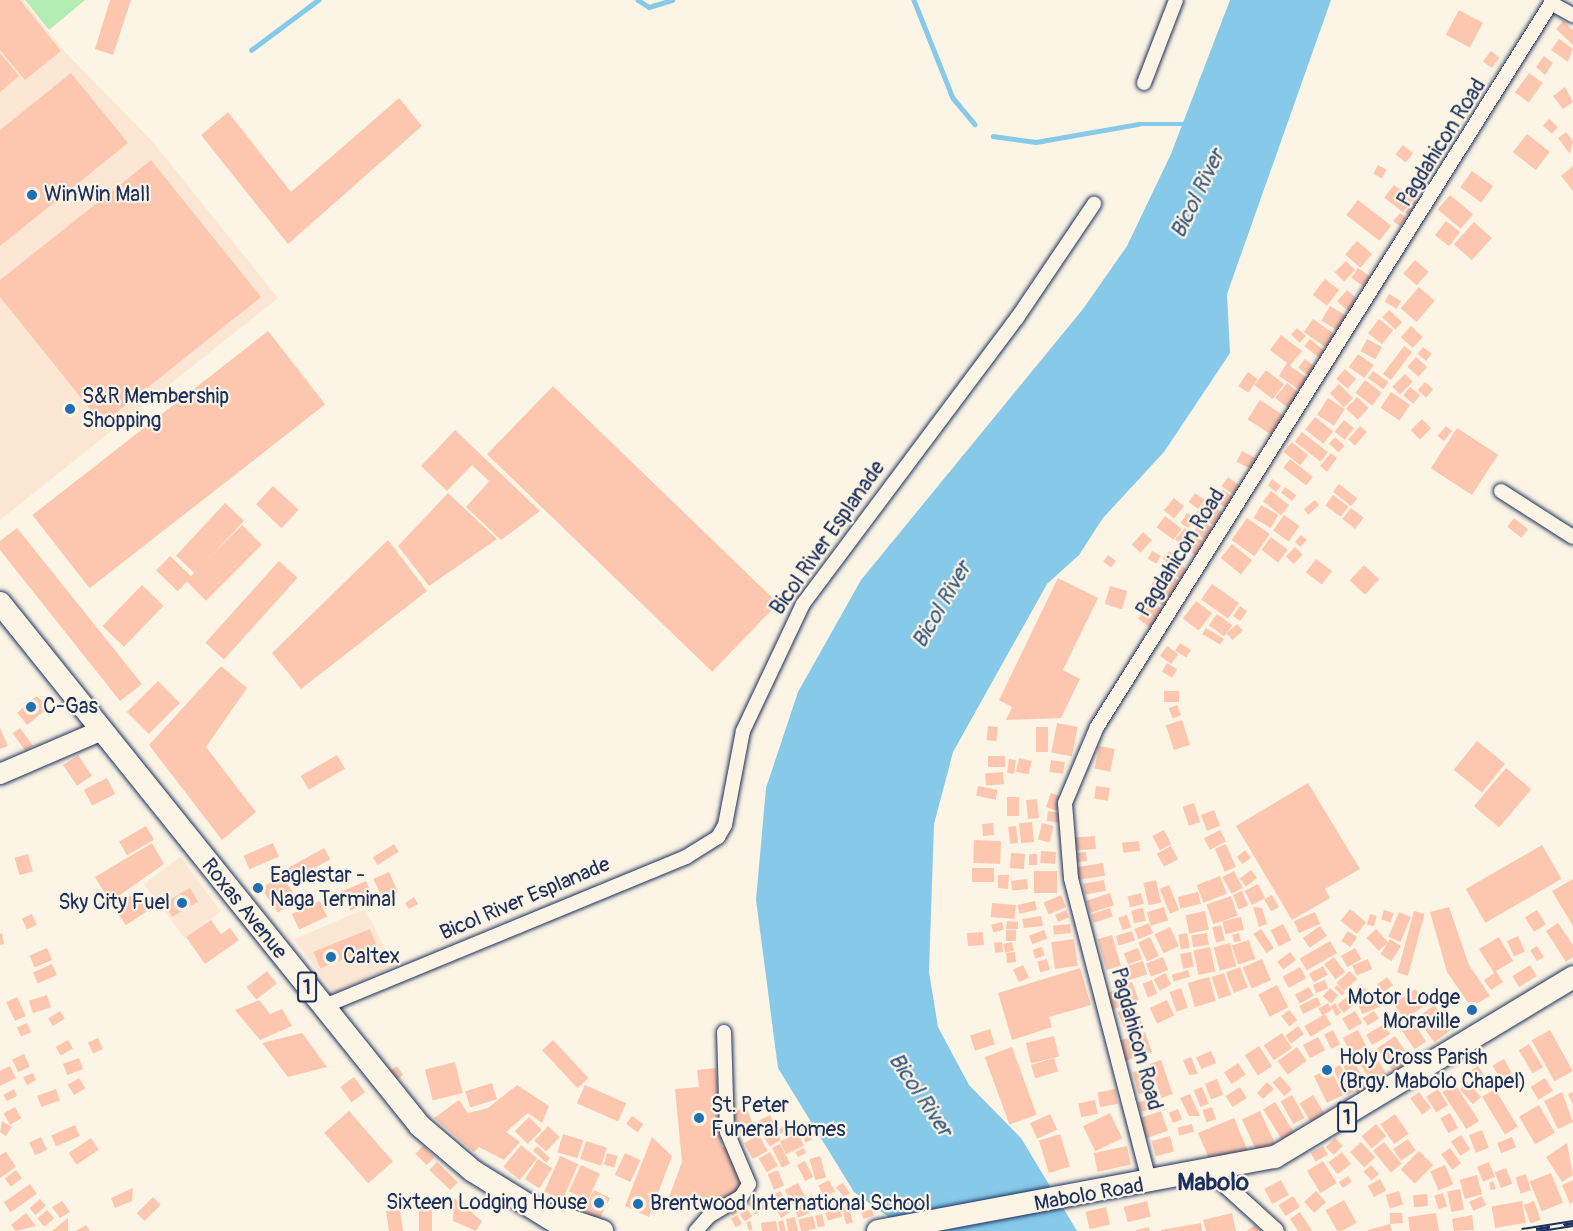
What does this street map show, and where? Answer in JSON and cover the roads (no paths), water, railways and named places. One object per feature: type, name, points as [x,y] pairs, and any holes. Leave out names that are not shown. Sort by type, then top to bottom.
[{"type":"highway","name":"Roxas Avenue","points":[[0,603],[322,1007],[448,1152],[570,1231]]},
{"type":"highway","name":"Mabolo Road","points":[[878,1231],[1212,1173],[1298,1147],[1573,977]]},
{"type":"highway","name":"Roxas Avenue","points":[[541,1213],[602,1231]]},
{"type":"main road","points":[[0,774],[102,730]]},
{"type":"street","points":[[1144,83],[1176,0]]},
{"type":"street","points":[[1552,2],[1573,15]]},
{"type":"street","name":"Pagdahicon Road","points":[[1150,1184],[1071,878],[1065,803],[1097,727],[1552,2]]},
{"type":"street","name":"Bicol River Esplanade","points":[[322,1007],[686,857],[718,837],[726,825],[743,731],[803,604],[1017,318],[1094,204]]},
{"type":"street","points":[[1501,491],[1573,537]]},
{"type":"street","points":[[696,1231],[709,1216],[741,1197],[749,1184],[727,1132],[724,1032]]},
{"type":"street","points":[[1212,1173],[1276,1231]]},
{"type":"water","name":"Bicol River","points":[[1230,0],[1331,0],[1227,294],[1230,353],[1164,452],[1103,518],[1079,555],[1047,584],[953,752],[934,824],[929,972],[938,1027],[969,1085],[1021,1138],[1077,1231],[908,1231],[854,1192],[778,1068],[756,900],[766,788],[798,692],[861,580],[1083,309],[1127,246],[1171,154]]},
{"type":"waterway","points":[[251,50],[318,0]]},
{"type":"waterway","points":[[638,0],[649,7],[672,0]]},
{"type":"waterway","points":[[914,0],[953,98],[975,124]]},
{"type":"waterway","points":[[993,136],[1036,142],[1138,124],[1186,124]]},
{"type":"railway","points":[[1522,1231],[1573,1223]]},
{"type":"place","name":"WinWin Mall","points":[[32,195]]},
{"type":"place","name":"S&R Membership Shopping","points":[[70,409]]},
{"type":"place","name":"C-Gas","points":[[31,707]]},
{"type":"place","name":"Eaglestar - Naga Terminal","points":[[258,888]]},
{"type":"place","name":"Sky City Fuel","points":[[182,903]]},
{"type":"place","name":"Caltex","points":[[331,957]]},
{"type":"place","name":"Motor Lodge Moraville","points":[[1472,1010]]},
{"type":"place","name":"Holy Cross Parish (Brgy. Mabolo Chapel)","points":[[1327,1070]]},
{"type":"place","name":"St. Peter Funeral Homes","points":[[699,1118]]},
{"type":"place","name":"Sixteen Lodging House","points":[[599,1203]]},
{"type":"place","name":"Brentwood International School","points":[[638,1204]]},
{"type":"district","name":"Mabolo","points":[[1213,1183]]}]
